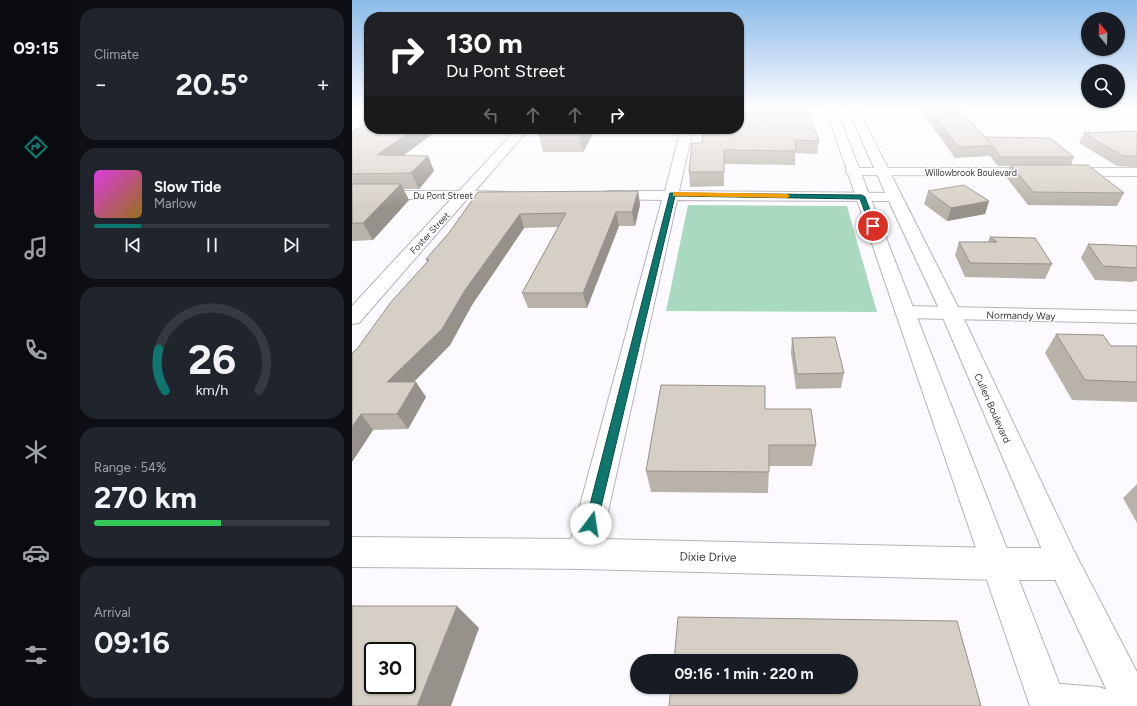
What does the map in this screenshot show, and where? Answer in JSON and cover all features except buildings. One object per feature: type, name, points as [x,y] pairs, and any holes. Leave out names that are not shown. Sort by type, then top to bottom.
[{"type":"street","name":"Foster Street","points":[[352,318],[512,142]]},
{"type":"street","points":[[583,554],[684,142]]},
{"type":"street","points":[[843,142],[1048,704],[1099,706]]},
{"type":"street","name":"Cullen Boulevard","points":[[868,142],[894,198],[951,313],[1064,564],[1134,706]]},
{"type":"street","name":"Willowbrook Boulevard","points":[[853,172],[1137,172]]},
{"type":"street","points":[[596,195],[672,194],[894,198]]},
{"type":"street","name":"Du Pont Street","points":[[352,195],[519,195]]},
{"type":"street","name":"Normandy Way","points":[[905,312],[1137,317]]},
{"type":"street","name":"Dixie Drive","points":[[352,552],[583,554],[998,564],[1064,564]]},
{"type":"green space","points":[[688,205],[847,206],[877,312],[666,311]]},
{"type":"slow traffic","points":[[675,194],[787,196]]},
{"type":"route","points":[[591,524],[672,194],[862,197],[873,226]]}]
